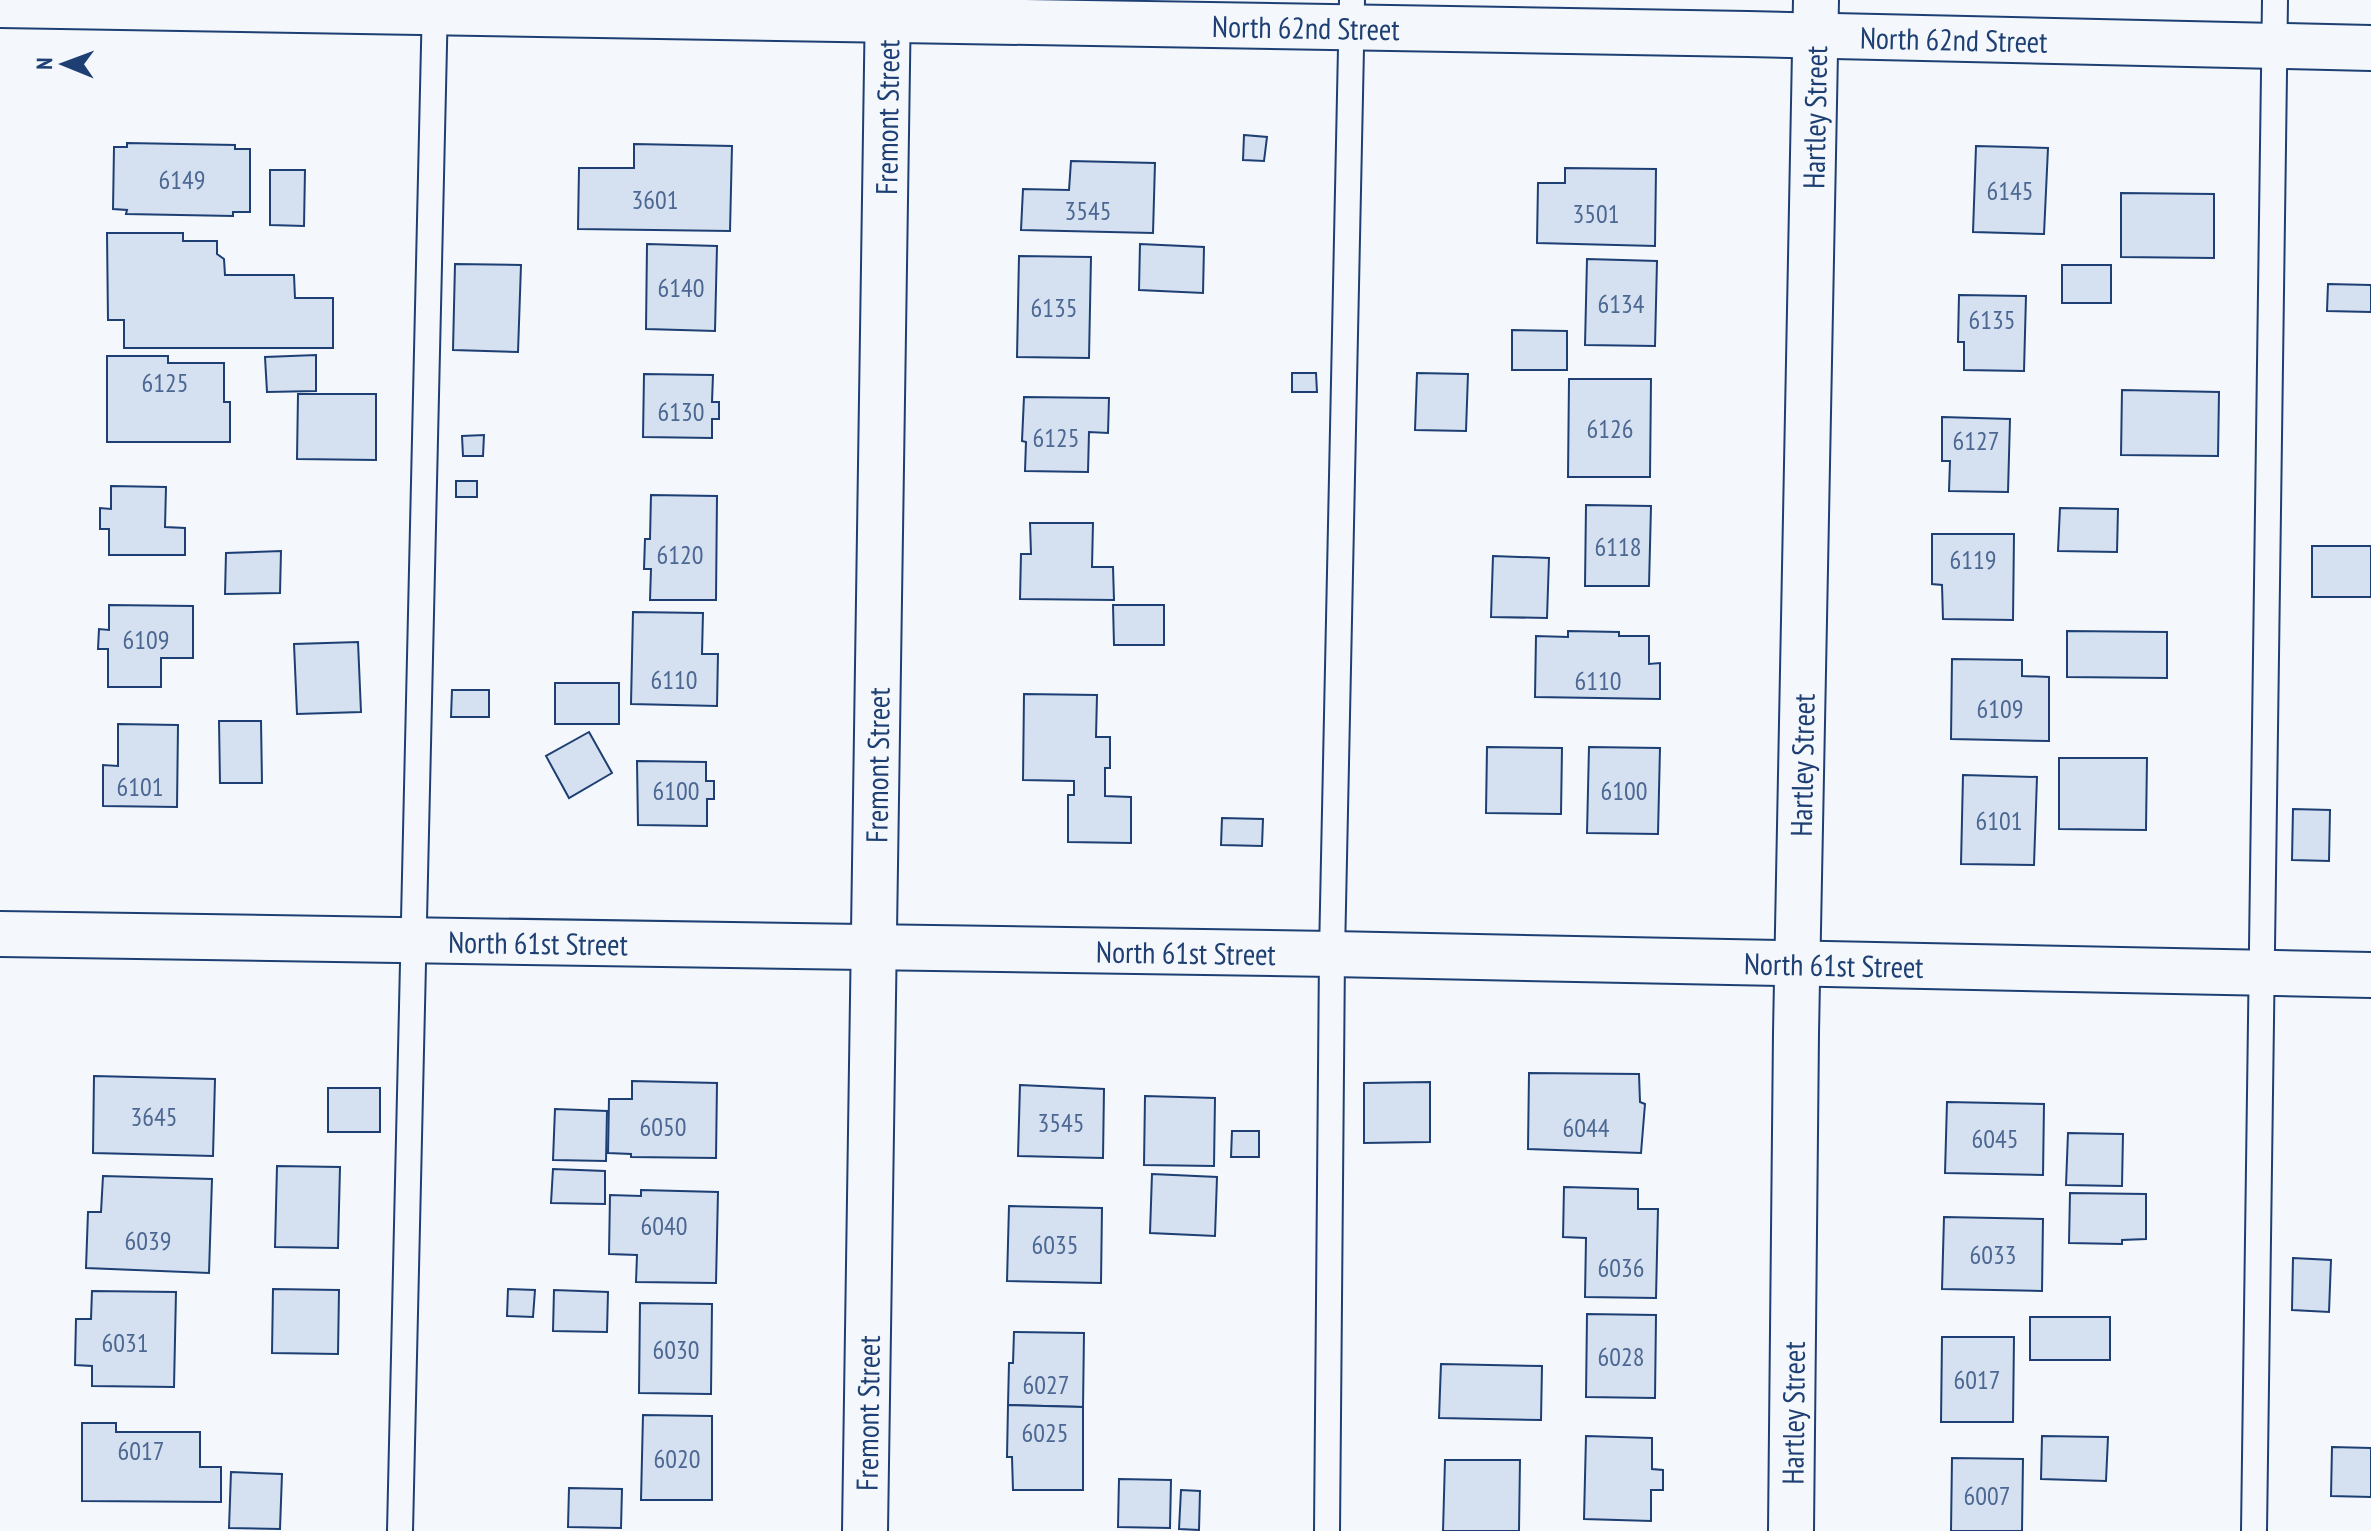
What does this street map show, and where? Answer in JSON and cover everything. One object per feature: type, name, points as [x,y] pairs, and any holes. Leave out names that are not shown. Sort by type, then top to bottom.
[{"type":"street","name":"North 62nd Street","points":[[0,5],[1815,18],[2275,46],[2371,48]]},
{"type":"street","name":"Fremont Street","points":[[865,1531],[887,10]]},
{"type":"street","name":"Hartley Street","points":[[1791,1531],[1815,18]]},
{"type":"street","name":"North 61st Street","points":[[0,934],[1332,954],[2371,975]]},
{"type":"lane","points":[[2254,1531],[2275,0]]},
{"type":"lane","points":[[400,1531],[435,6]]},
{"type":"lane","points":[[1327,1531],[1332,954],[1352,14]]},
{"type":"building","points":[[1244,135],[1267,137],[1264,161],[1243,160]]},
{"type":"building","points":[[127,143],[235,145],[235,149],[250,149],[250,212],[233,212],[233,216],[126,214],[127,210],[113,209],[114,147],[127,147]]},
{"type":"building","points":[[634,144],[732,146],[730,231],[578,229],[579,168],[634,168]]},
{"type":"building","points":[[1976,146],[2048,148],[2044,234],[1973,232]]},
{"type":"building","points":[[1071,161],[1155,163],[1153,233],[1021,230],[1023,189],[1069,190]]},
{"type":"building","points":[[1565,168],[1656,169],[1655,246],[1537,243],[1538,183],[1565,183]]},
{"type":"building","points":[[270,170],[305,170],[304,226],[270,225]]},
{"type":"building","points":[[2121,193],[2214,194],[2214,258],[2121,257]]},
{"type":"building","points":[[107,233],[183,233],[183,241],[217,241],[217,254],[224,259],[225,275],[294,275],[295,298],[333,298],[333,348],[124,348],[124,320],[108,320]]},
{"type":"building","points":[[647,244],[717,246],[715,331],[646,329]]},
{"type":"building","points":[[1140,244],[1204,247],[1203,293],[1139,290]]},
{"type":"building","points":[[1019,256],[1091,257],[1089,358],[1017,357]]},
{"type":"building","points":[[1587,259],[1657,261],[1655,346],[1585,345]]},
{"type":"building","points":[[455,264],[521,265],[518,352],[453,350]]},
{"type":"building","points":[[2062,265],[2111,265],[2111,303],[2062,303]]},
{"type":"building","points":[[2328,284],[2371,285],[2371,312],[2327,311]]},
{"type":"building","points":[[1959,295],[2026,296],[2024,371],[1964,370],[1964,342],[1958,342]]},
{"type":"building","points":[[1512,330],[1567,331],[1567,370],[1512,370]]},
{"type":"building","points":[[316,355],[316,391],[267,392],[265,357]]},
{"type":"building","points":[[107,356],[168,356],[168,363],[224,363],[224,402],[230,402],[230,442],[107,442]]},
{"type":"building","points":[[1292,373],[1316,373],[1317,392],[1292,392]]},
{"type":"building","points":[[1417,373],[1468,374],[1466,431],[1415,430]]},
{"type":"building","points":[[644,374],[713,375],[712,402],[719,402],[719,419],[712,419],[712,438],[643,437]]},
{"type":"building","points":[[1569,379],[1651,379],[1650,477],[1568,477]]},
{"type":"building","points":[[2122,390],[2219,392],[2218,456],[2121,455]]},
{"type":"building","points":[[298,394],[376,394],[376,460],[297,459]]},
{"type":"building","points":[[1024,397],[1109,398],[1108,433],[1089,432],[1088,472],[1025,471],[1026,442],[1022,441]]},
{"type":"building","points":[[1942,417],[2010,419],[2008,492],[1949,491],[1950,461],[1942,461]]},
{"type":"building","points":[[484,435],[483,456],[463,456],[462,436]]},
{"type":"building","points":[[456,481],[477,481],[477,497],[456,497]]},
{"type":"building","points":[[111,486],[166,487],[165,527],[185,528],[185,555],[109,555],[109,529],[100,529],[100,508],[111,509]]},
{"type":"building","points":[[651,495],[717,496],[716,600],[650,600],[651,569],[644,569],[645,539],[650,539]]},
{"type":"building","points":[[1586,505],[1651,506],[1649,586],[1585,586]]},
{"type":"building","points":[[2060,508],[2118,509],[2117,552],[2058,551]]},
{"type":"building","points":[[1030,523],[1093,523],[1092,567],[1113,567],[1114,600],[1020,599],[1021,554],[1031,554]]},
{"type":"building","points":[[1932,534],[2014,534],[2013,620],[1943,619],[1942,585],[1932,584]]},
{"type":"building","points":[[2312,546],[2371,546],[2371,597],[2312,597]]},
{"type":"building","points":[[281,551],[280,593],[225,594],[226,553]]},
{"type":"building","points":[[1493,556],[1549,558],[1547,618],[1491,617]]},
{"type":"building","points":[[109,605],[193,606],[193,658],[161,658],[161,687],[108,687],[108,649],[98,649],[99,629],[109,630]]},
{"type":"building","points":[[1113,605],[1164,605],[1164,645],[1114,645]]},
{"type":"building","points":[[633,612],[703,613],[702,654],[718,654],[717,706],[631,704]]},
{"type":"building","points":[[1568,631],[1649,636],[1649,664],[1660,663],[1660,699],[1535,697],[1536,636],[1568,637]]},
{"type":"building","points":[[2067,631],[2167,632],[2167,678],[2067,677]]},
{"type":"building","points":[[358,642],[361,712],[297,714],[294,644]]},
{"type":"building","points":[[1952,659],[2022,660],[2022,676],[2049,677],[2049,741],[1951,739]]},
{"type":"building","points":[[555,683],[619,683],[619,724],[555,724]]},
{"type":"building","points":[[452,690],[489,690],[489,717],[451,717]]},
{"type":"building","points":[[1024,694],[1097,695],[1096,737],[1110,737],[1110,768],[1105,768],[1105,796],[1131,797],[1131,843],[1068,842],[1068,795],[1074,795],[1074,781],[1023,780]]},
{"type":"building","points":[[219,721],[261,721],[262,783],[220,783]]},
{"type":"building","points":[[118,724],[178,725],[177,807],[103,806],[103,765],[118,766]]},
{"type":"building","points":[[589,732],[612,773],[569,798],[546,756]]},
{"type":"building","points":[[1487,747],[1562,748],[1561,814],[1486,813]]},
{"type":"building","points":[[1589,747],[1660,748],[1658,834],[1587,833]]},
{"type":"building","points":[[2059,758],[2147,758],[2146,830],[2059,829]]},
{"type":"building","points":[[637,761],[706,762],[706,781],[714,781],[714,799],[707,799],[707,826],[638,825]]},
{"type":"building","points":[[1963,775],[2037,777],[2034,865],[1961,864]]},
{"type":"building","points":[[2293,809],[2330,810],[2329,861],[2292,860]]},
{"type":"building","points":[[1222,818],[1263,819],[1262,846],[1221,845]]},
{"type":"building","points":[[1529,1073],[1639,1074],[1640,1102],[1645,1104],[1641,1153],[1528,1149]]},
{"type":"building","points":[[94,1076],[215,1079],[213,1156],[93,1153]]},
{"type":"building","points":[[632,1081],[717,1083],[716,1158],[631,1157],[631,1154],[608,1153],[609,1099],[632,1099]]},
{"type":"building","points":[[1430,1082],[1430,1142],[1364,1143],[1364,1083]]},
{"type":"building","points":[[1020,1085],[1104,1089],[1103,1158],[1018,1156]]},
{"type":"building","points":[[328,1088],[380,1088],[380,1132],[328,1132]]},
{"type":"building","points":[[1145,1096],[1215,1098],[1214,1166],[1144,1165]]},
{"type":"building","points":[[1947,1102],[2044,1104],[2043,1175],[1945,1173]]},
{"type":"building","points":[[555,1109],[607,1111],[606,1161],[553,1160]]},
{"type":"building","points":[[1232,1131],[1259,1131],[1259,1157],[1231,1157]]},
{"type":"building","points":[[2068,1133],[2123,1134],[2122,1186],[2066,1185]]},
{"type":"building","points":[[277,1166],[340,1167],[338,1248],[275,1247]]},
{"type":"building","points":[[553,1169],[605,1171],[605,1204],[551,1203]]},
{"type":"building","points":[[1152,1174],[1217,1177],[1215,1236],[1150,1233]]},
{"type":"building","points":[[103,1176],[212,1179],[209,1273],[86,1268],[88,1212],[101,1212]]},
{"type":"building","points":[[1564,1187],[1638,1189],[1638,1209],[1658,1209],[1656,1298],[1585,1297],[1586,1238],[1563,1237]]},
{"type":"building","points":[[641,1190],[718,1192],[716,1283],[636,1282],[637,1255],[609,1254],[610,1195],[641,1196]]},
{"type":"building","points":[[2070,1193],[2146,1194],[2146,1239],[2122,1240],[2122,1244],[2069,1243]]},
{"type":"building","points":[[1009,1206],[1102,1208],[1101,1283],[1007,1281]]},
{"type":"building","points":[[1944,1217],[2043,1219],[2042,1291],[1942,1289]]},
{"type":"building","points":[[2293,1258],[2331,1260],[2329,1312],[2292,1310]]},
{"type":"building","points":[[273,1289],[339,1290],[338,1354],[272,1353]]},
{"type":"building","points":[[508,1289],[535,1290],[533,1317],[507,1316]]},
{"type":"building","points":[[554,1290],[608,1292],[607,1332],[553,1331]]},
{"type":"building","points":[[92,1291],[176,1292],[174,1387],[92,1386],[92,1366],[75,1365],[76,1319],[91,1319]]},
{"type":"building","points":[[640,1303],[712,1304],[711,1394],[639,1393]]},
{"type":"building","points":[[1587,1314],[1656,1315],[1655,1398],[1586,1397]]},
{"type":"building","points":[[2030,1317],[2110,1317],[2110,1360],[2030,1360]]},
{"type":"building","points":[[1014,1332],[1084,1333],[1083,1407],[1008,1405],[1009,1363],[1013,1363]]},
{"type":"building","points":[[1942,1337],[2014,1337],[2013,1422],[1941,1422]]},
{"type":"building","points":[[1441,1364],[1542,1366],[1541,1420],[1439,1418]]},
{"type":"building","points":[[1008,1405],[1083,1407],[1083,1490],[1013,1490],[1012,1457],[1007,1457]]},
{"type":"building","points":[[643,1415],[712,1416],[712,1500],[641,1500]]},
{"type":"building","points":[[82,1423],[116,1423],[116,1432],[200,1432],[200,1467],[221,1467],[221,1502],[82,1501]]},
{"type":"building","points":[[1586,1436],[1652,1438],[1652,1469],[1663,1470],[1663,1490],[1651,1490],[1651,1521],[1584,1519]]},
{"type":"building","points":[[2042,1436],[2108,1437],[2106,1481],[2041,1479]]},
{"type":"building","points":[[2332,1447],[2371,1448],[2371,1497],[2331,1496]]},
{"type":"building","points":[[1952,1458],[2023,1459],[2022,1531],[1951,1531]]},
{"type":"building","points":[[1445,1460],[1520,1460],[1519,1531],[1443,1531]]},
{"type":"building","points":[[231,1472],[282,1474],[280,1529],[229,1528]]},
{"type":"building","points":[[1119,1479],[1171,1480],[1170,1528],[1118,1527]]},
{"type":"building","points":[[569,1488],[622,1489],[621,1528],[568,1527]]},
{"type":"building","points":[[1181,1490],[1200,1491],[1199,1530],[1179,1529]]}]
